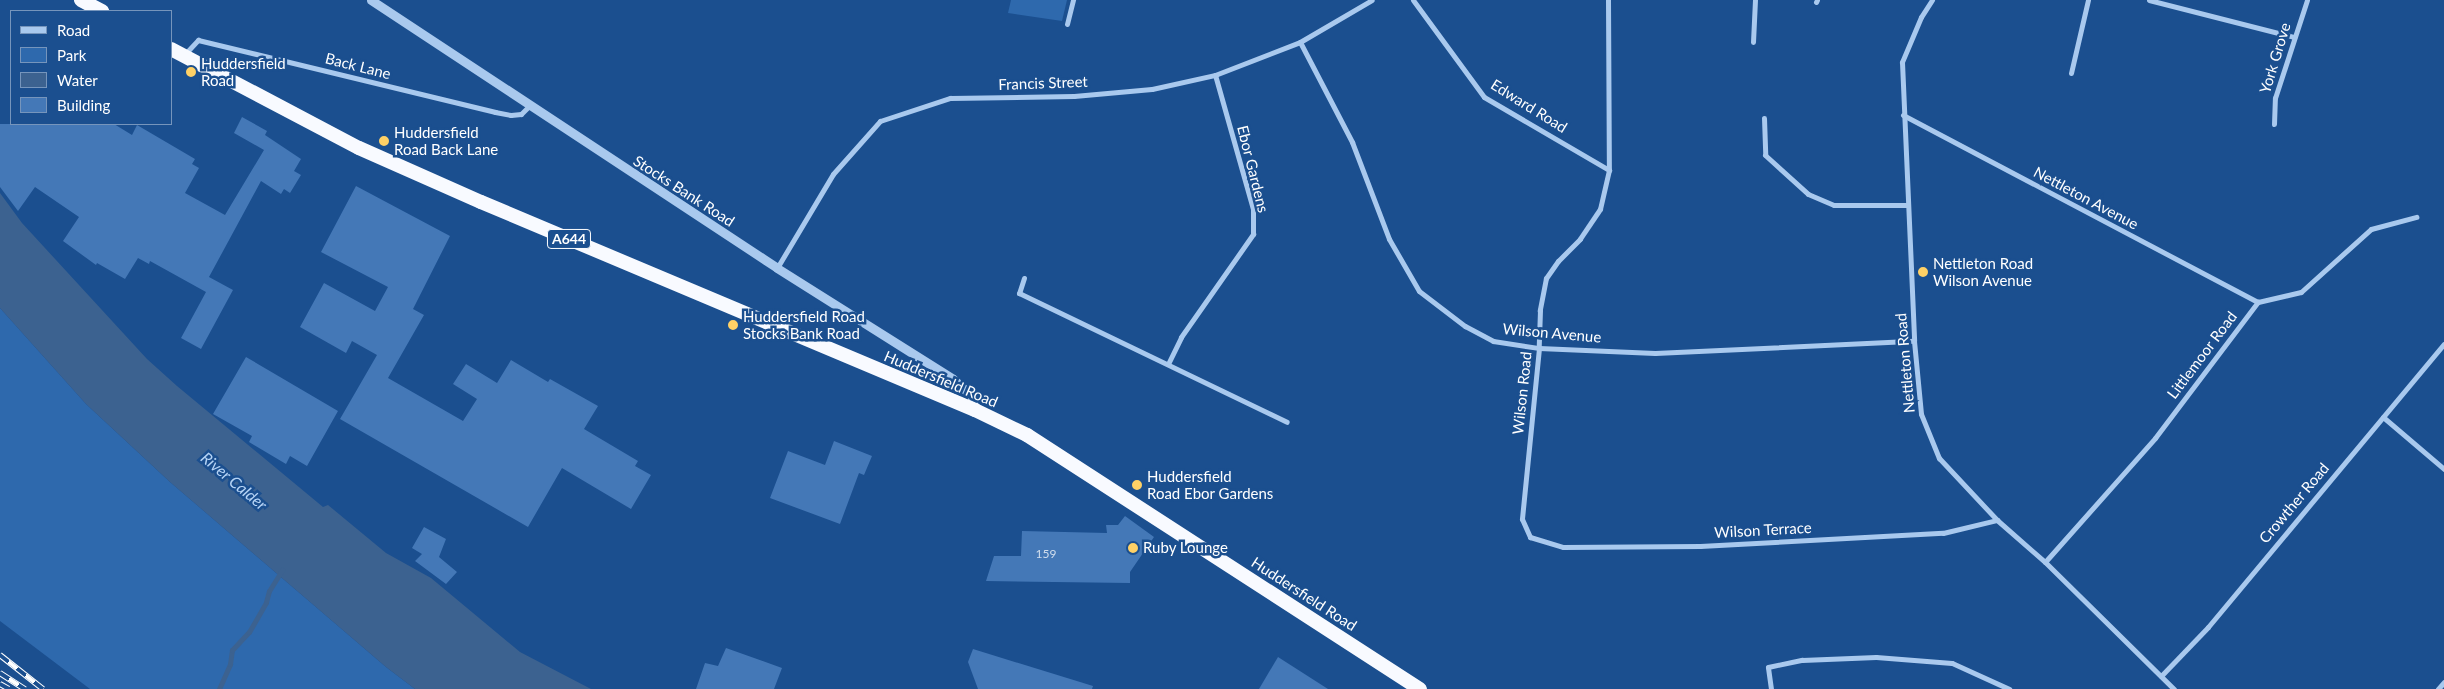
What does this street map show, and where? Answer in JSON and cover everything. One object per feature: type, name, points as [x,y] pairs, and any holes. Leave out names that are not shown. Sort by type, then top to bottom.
[{"type":"highway","points":[[81,0],[100,10]]},
{"type":"highway","name":"Huddersfield Road","points":[[177,52],[359,148],[482,202],[975,410],[1027,435],[1420,689]]},
{"type":"street","name":"Stocks Bank Road","points":[[371,0],[777,268],[953,380],[971,395],[975,410]]},
{"type":"street","points":[[1067,24],[1073,0]]},
{"type":"street","name":"Francis Street","points":[[777,268],[833,174],[880,121],[950,98],[1074,96],[1152,89],[1214,75],[1300,42],[1372,0]]},
{"type":"street","name":"Edward Road","points":[[1413,0],[1484,96],[1609,170]]},
{"type":"street","name":"Wilson Road","points":[[1530,536],[1522,518],[1539,348],[1540,310],[1546,278],[1558,261],[1580,239],[1600,209],[1609,170],[1608,0]]},
{"type":"street","points":[[1753,42],[1755,0]]},
{"type":"street","name":"Nettleton Road","points":[[1932,0],[1921,17],[1902,62],[1914,341],[1921,414],[1939,458],[1997,520],[2045,562],[2174,689]]},
{"type":"street","points":[[2071,73],[2088,0]]},
{"type":"street","points":[[2149,0],[2294,37]]},
{"type":"street","name":"York Grove","points":[[2274,124],[2275,98],[2307,0]]},
{"type":"street","name":"Back Lane","points":[[177,52],[198,40],[495,112],[511,115],[521,114],[529,106]]},
{"type":"street","name":"Wilson Avenue","points":[[1300,42],[1352,142],[1389,239],[1419,291],[1465,326],[1493,341],[1539,348],[1655,353],[1914,341]]},
{"type":"street","name":"Ebor Gardens","points":[[1168,364],[1181,337],[1253,234],[1253,209],[1214,75]]},
{"type":"street","name":"Nettleton Avenue","points":[[1903,115],[2258,302]]},
{"type":"street","points":[[1764,118],[1765,155],[1808,194],[1834,205],[1908,205]]},
{"type":"street","points":[[2258,302],[2301,292],[2370,229],[2416,217]]},
{"type":"street","points":[[1024,278],[1019,293],[1287,422]]},
{"type":"street","name":"Littlemoor Road","points":[[2045,562],[2155,438],[2258,302]]},
{"type":"street","name":"Crowther Road","points":[[2161,676],[2208,627],[2444,344]]},
{"type":"street","points":[[2383,417],[2444,469]]},
{"type":"street","name":"Wilson Terrace","points":[[1530,536],[1563,547],[1700,546],[1943,533],[1997,520]]},
{"type":"street","points":[[1771,689],[1768,667],[1802,660],[1876,657],[1952,663],[2009,689]]},
{"type":"street","points":[[2438,689],[2444,682]]},
{"type":"green space","points":[[1011,0],[1067,0],[1062,21],[1008,13]]},
{"type":"green space","points":[[0,308],[86,404],[170,482],[386,667],[415,689],[90,689],[0,621]]},
{"type":"water","name":"River Calder","points":[[0,193],[22,223],[147,359],[177,386],[323,507],[328,505],[386,553],[431,578],[520,652],[591,689],[415,689],[386,667],[170,482],[86,404],[0,308]]},
{"type":"building","points":[[242,117],[267,131],[265,135],[301,159],[294,171],[301,175],[290,193],[284,189],[281,194],[261,181],[209,277],[233,290],[201,349],[181,338],[206,292],[150,261],[149,264],[138,258],[125,279],[97,263],[96,265],[63,241],[79,217],[35,187],[18,211],[0,187],[0,124],[116,125],[132,135],[137,125],[195,159],[192,164],[199,168],[185,193],[225,215],[264,150],[234,133]]},
{"type":"building","points":[[356,186],[450,236],[413,309],[424,315],[388,378],[463,421],[477,399],[453,384],[466,364],[497,383],[511,360],[548,382],[550,379],[598,406],[584,429],[638,461],[635,466],[651,475],[631,509],[562,468],[528,527],[340,419],[377,355],[352,341],[346,353],[300,327],[324,283],[375,311],[388,287],[321,252]]},
{"type":"building","points":[[246,357],[338,411],[307,466],[290,456],[286,464],[249,442],[252,436],[213,414]]},
{"type":"building","points":[[834,441],[872,456],[864,475],[859,473],[840,524],[770,498],[788,451],[825,465]]},
{"type":"building","points":[[1125,516],[1154,537],[1130,572],[1130,583],[986,581],[994,556],[1021,556],[1022,531],[1107,533],[1106,525],[1118,525]]},
{"type":"building","points":[[424,527],[446,539],[439,557],[457,572],[446,584],[415,561],[422,554],[412,548]]},
{"type":"building","points":[[726,648],[782,668],[774,689],[696,689],[705,663],[718,666]]},
{"type":"building","points":[[973,649],[1093,686],[1092,689],[978,689],[968,662]]},
{"type":"building","points":[[1278,657],[1328,689],[1259,689]]},
{"type":"waterway","points":[[219,689],[230,664],[232,650],[249,632],[266,602],[269,591],[282,570]]},
{"type":"railway","points":[[0,655],[43,689]]},
{"type":"railway","points":[[0,673],[25,689]]},
{"type":"railway","points":[[0,684],[9,689]]},
{"type":"place","name":"Huddersfield Road","points":[[191,72]]},
{"type":"place","name":"Huddersfield Road Back Lane","points":[[384,141]]},
{"type":"place","name":"Nettleton Road Wilson Avenue","points":[[1923,272]]},
{"type":"place","name":"Huddersfield Road Stocks Bank Road","points":[[733,325]]},
{"type":"place","name":"Huddersfield Road Ebor Gardens","points":[[1137,485]]},
{"type":"place","name":"Ruby Lounge","points":[[1133,548]]}]
